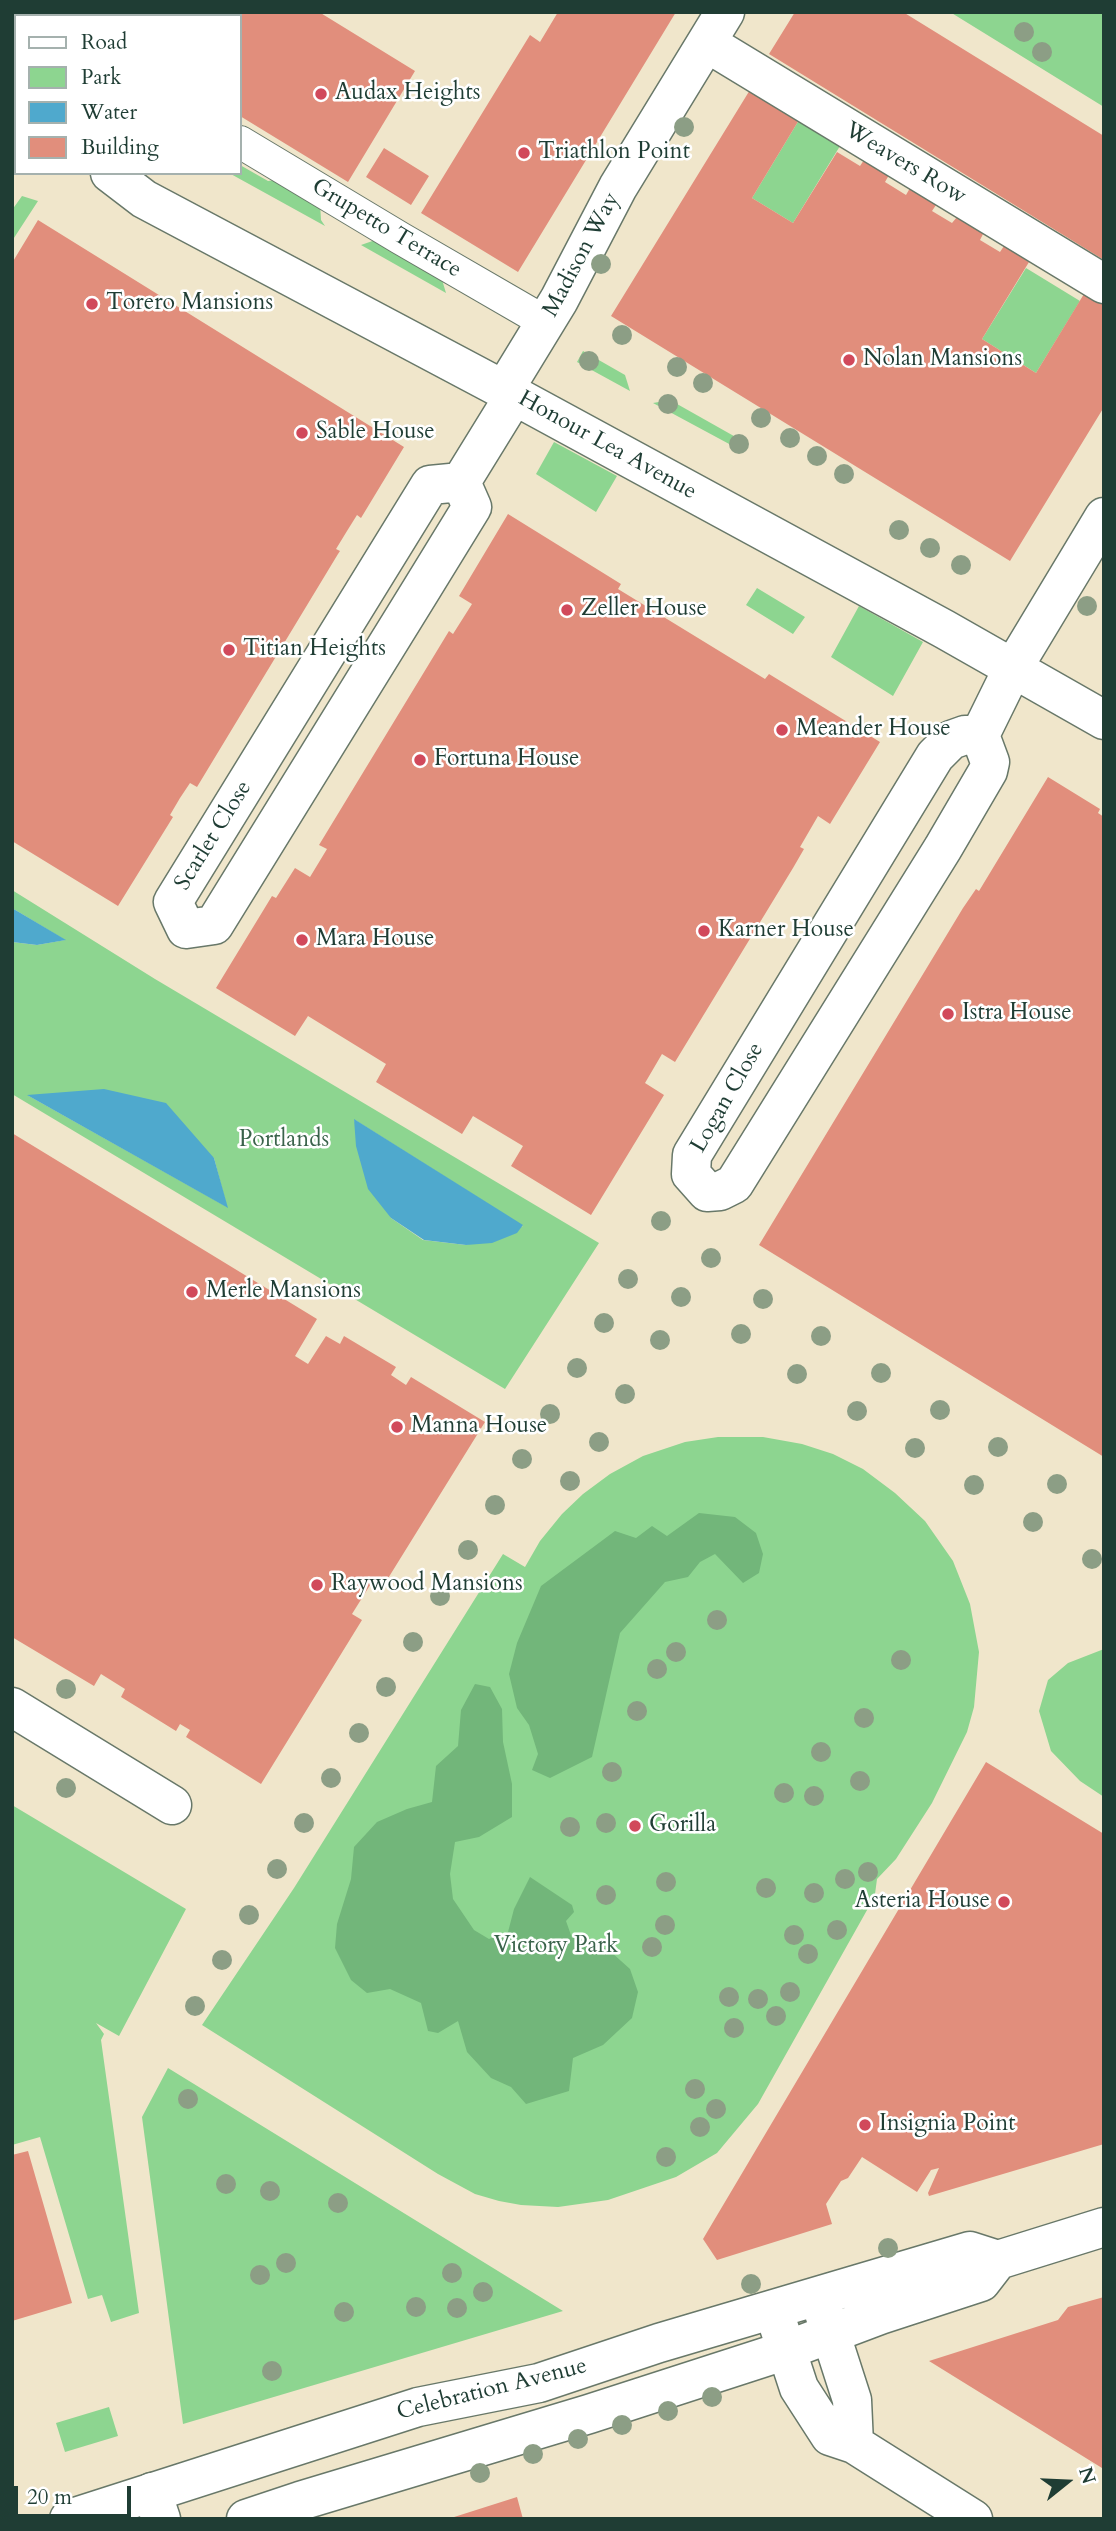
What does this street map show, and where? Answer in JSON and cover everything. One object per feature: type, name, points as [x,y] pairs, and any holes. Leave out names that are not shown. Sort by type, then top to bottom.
[{"type":"street","name":"Weavers Row","points":[[716,28],[1104,284]]},
{"type":"street","name":"Madison Way","points":[[509,393],[618,187],[716,28]]},
{"type":"street","name":"Grupetto Terrace","points":[[242,143],[400,239],[533,315]]},
{"type":"street","name":"Honour Lea Avenue","points":[[113,175],[144,199],[509,393],[1104,720]]},
{"type":"street","points":[[461,482],[509,393]]},
{"type":"street","name":"Scarlet Close","points":[[461,482],[471,507],[450,543],[214,925],[186,929],[173,902],[430,485],[461,482]]},
{"type":"street","points":[[980,734],[1013,668],[1104,517]]},
{"type":"street","name":"Logan Close","points":[[980,734],[990,762],[988,771],[943,848],[734,1184],[720,1191],[707,1192],[691,1174],[692,1155],[935,756],[951,740],[980,734]]},
{"type":"street","points":[[12,1707],[172,1805]]},
{"type":"street","name":"Celebration Avenue","points":[[246,2519],[787,2350],[981,2282],[998,2260],[1104,2227]]},
{"type":"street","name":"Celebration Avenue","points":[[69,2519],[157,2505],[418,2407],[539,2383],[818,2295],[971,2251],[998,2260]]},
{"type":"street","points":[[818,2295],[852,2400],[854,2444]]},
{"type":"street","points":[[774,2309],[799,2388],[830,2436],[854,2444],[973,2519]]},
{"type":"green space","points":[[12,12],[75,12],[14,14],[12,58]]},
{"type":"green space","points":[[950,12],[1104,12],[1104,107]]},
{"type":"green space","points":[[802,115],[840,146],[793,223],[752,198]]},
{"type":"green space","points":[[242,166],[268,181],[281,179],[320,203],[321,220],[325,226],[233,175],[242,175]]},
{"type":"green space","points":[[22,196],[38,201],[12,241],[12,210]]},
{"type":"green space","points":[[381,238],[440,273],[446,293],[361,245]]},
{"type":"green space","points":[[1026,268],[1080,301],[1036,373],[982,339]]},
{"type":"green space","points":[[583,351],[625,375],[630,391],[577,362]]},
{"type":"green space","points":[[670,400],[748,444],[744,452],[653,403]]},
{"type":"green space","points":[[554,442],[617,476],[596,512],[536,474]]},
{"type":"green space","points":[[757,588],[805,617],[793,634],[746,605]]},
{"type":"green space","points":[[859,606],[923,642],[893,696],[831,657]]},
{"type":"green space","name":"Portlands","points":[[12,890],[155,979],[599,1243],[505,1389],[12,1094],[12,942],[37,945],[65,940],[12,908]],"holes":[[[29,1096],[214,1158],[227,1207]],[[355,1120],[523,1226],[466,1245],[423,1240],[391,1218]]]},
{"type":"green space","name":"Victory Park","points":[[718,1437],[763,1437],[802,1444],[833,1454],[863,1469],[895,1493],[925,1521],[953,1561],[970,1604],[979,1652],[974,1707],[967,1732],[932,1803],[896,1859],[877,1879],[871,1903],[758,2104],[717,2153],[676,2177],[608,2200],[558,2207],[521,2205],[475,2194],[438,2174],[202,2025],[294,1888],[503,1554],[525,1567],[540,1541],[562,1514],[610,1474],[643,1456],[685,1442]]},
{"type":"green space","points":[[699,1513],[735,1517],[756,1533],[763,1554],[759,1573],[743,1583],[715,1554],[700,1562],[688,1577],[665,1582],[620,1633],[592,1757],[550,1778],[532,1770],[538,1754],[529,1725],[517,1708],[509,1674],[517,1643],[541,1586],[615,1531],[636,1538],[652,1526],[667,1536]]},
{"type":"green space","points":[[1104,1649],[1104,1797],[1080,1781],[1051,1751],[1039,1711],[1048,1680],[1068,1663]]},
{"type":"green space","points":[[475,1684],[490,1687],[502,1709],[503,1742],[512,1784],[512,1817],[479,1837],[455,1842],[450,1874],[453,1899],[474,1930],[489,1939],[508,1932],[514,1909],[530,1877],[572,1905],[574,1912],[566,1921],[572,1938],[584,1936],[611,1952],[630,1969],[638,1992],[632,2018],[603,2045],[573,2058],[569,2091],[526,2104],[511,2087],[491,2078],[467,2052],[458,2021],[438,2033],[428,2031],[421,2003],[390,1989],[367,1993],[351,1980],[335,1948],[337,1924],[351,1879],[354,1847],[377,1822],[432,1802],[436,1766],[458,1746],[461,1710]]},
{"type":"green space","points":[[12,1805],[186,1909],[119,2036],[96,2023],[104,2034],[101,2040],[139,2313],[111,2322],[102,2295],[88,2299],[40,2137],[12,2145]]},
{"type":"green space","points":[[168,2068],[563,2311],[183,2424],[142,2117]]},
{"type":"green space","points":[[109,2407],[118,2436],[65,2452],[56,2423]]},
{"type":"water","points":[[12,908],[66,940],[37,945],[12,942]]},
{"type":"water","points":[[104,1089],[166,1103],[214,1158],[228,1208],[27,1095]]},
{"type":"water","points":[[354,1119],[523,1225],[517,1233],[492,1243],[466,1245],[424,1240],[391,1218],[368,1189],[356,1146]]},
{"type":"building","name":"Audax Heights","points":[[319,12],[415,71],[348,182],[242,117],[242,14],[182,14]]},
{"type":"building","name":"Triathlon Point","points":[[558,12],[676,12],[518,272],[421,213],[530,35],[540,42]]},
{"type":"building","points":[[795,12],[903,12],[1104,136],[1104,260],[769,54]]},
{"type":"building","name":"Nolan Mansions","points":[[753,85],[802,115],[752,198],[793,223],[837,152],[860,166],[864,160],[889,175],[885,182],[906,195],[910,188],[936,205],[932,211],[952,223],[957,217],[983,234],[980,240],[1000,252],[1004,246],[1029,262],[982,339],[1036,373],[1087,289],[1104,287],[1104,407],[1010,561],[611,316]]},
{"type":"building","points":[[384,148],[429,176],[411,205],[366,177]]},
{"type":"building","points":[[38,220],[404,447],[361,518],[357,515],[336,549],[340,551],[197,787],[190,783],[180,798],[170,815],[173,817],[118,906],[12,841],[12,263]]},
{"type":"building","points":[[508,514],[621,584],[618,589],[765,679],[769,674],[880,742],[830,824],[818,816],[800,847],[804,849],[793,868],[675,1062],[662,1054],[645,1083],[664,1095],[591,1215],[511,1166],[523,1146],[473,1116],[462,1134],[376,1082],[386,1064],[308,1016],[295,1036],[216,988],[272,896],[276,898],[295,868],[310,877],[327,849],[319,845],[449,631],[453,634],[472,604],[459,596]]},
{"type":"building","points":[[1048,777],[1100,809],[1098,813],[1104,817],[1104,1457],[759,1245],[963,908],[976,889],[979,891]]},
{"type":"building","points":[[12,1133],[317,1319],[295,1356],[308,1364],[326,1336],[340,1344],[344,1336],[396,1367],[391,1375],[406,1385],[411,1377],[485,1422],[382,1588],[372,1582],[352,1614],[362,1620],[261,1784],[186,1737],[190,1730],[180,1724],[176,1731],[121,1697],[125,1689],[101,1674],[94,1686],[12,1637]]},
{"type":"building","points":[[986,1762],[1104,1834],[1104,2144],[929,2196],[939,2168],[931,2170],[917,2192],[862,2157],[826,2204],[832,2224],[717,2260],[703,2239]]},
{"type":"building","points":[[28,2151],[72,2303],[12,2321],[12,2155]]},
{"type":"building","points":[[1104,2297],[1102,2468],[929,2361],[1058,2320],[1068,2307]]},
{"type":"building","points":[[517,2497],[523,2519],[451,2519],[451,2518]]},
{"type":"place","name":"Audax Heights","points":[[321,94]]},
{"type":"place","name":"Triathlon Point","points":[[524,153]]},
{"type":"place","name":"Torero Mansions","points":[[92,304]]},
{"type":"place","name":"Nolan Mansions","points":[[849,360]]},
{"type":"place","name":"Sable House","points":[[302,433]]},
{"type":"place","name":"Zeller House","points":[[567,610]]},
{"type":"place","name":"Titian Heights","points":[[229,650]]},
{"type":"place","name":"Meander House","points":[[782,730]]},
{"type":"place","name":"Fortuna House","points":[[420,760]]},
{"type":"place","name":"Karner House","points":[[704,931]]},
{"type":"place","name":"Mara House","points":[[302,940]]},
{"type":"place","name":"Istra House","points":[[948,1014]]},
{"type":"place","name":"Merle Mansions","points":[[192,1292]]},
{"type":"place","name":"Manna House","points":[[397,1427]]},
{"type":"place","name":"Raywood Mansions","points":[[317,1585]]},
{"type":"place","name":"Gorilla","points":[[635,1826]]},
{"type":"place","name":"Asteria House","points":[[1004,1902]]},
{"type":"place","name":"Insignia Point","points":[[865,2125]]}]
